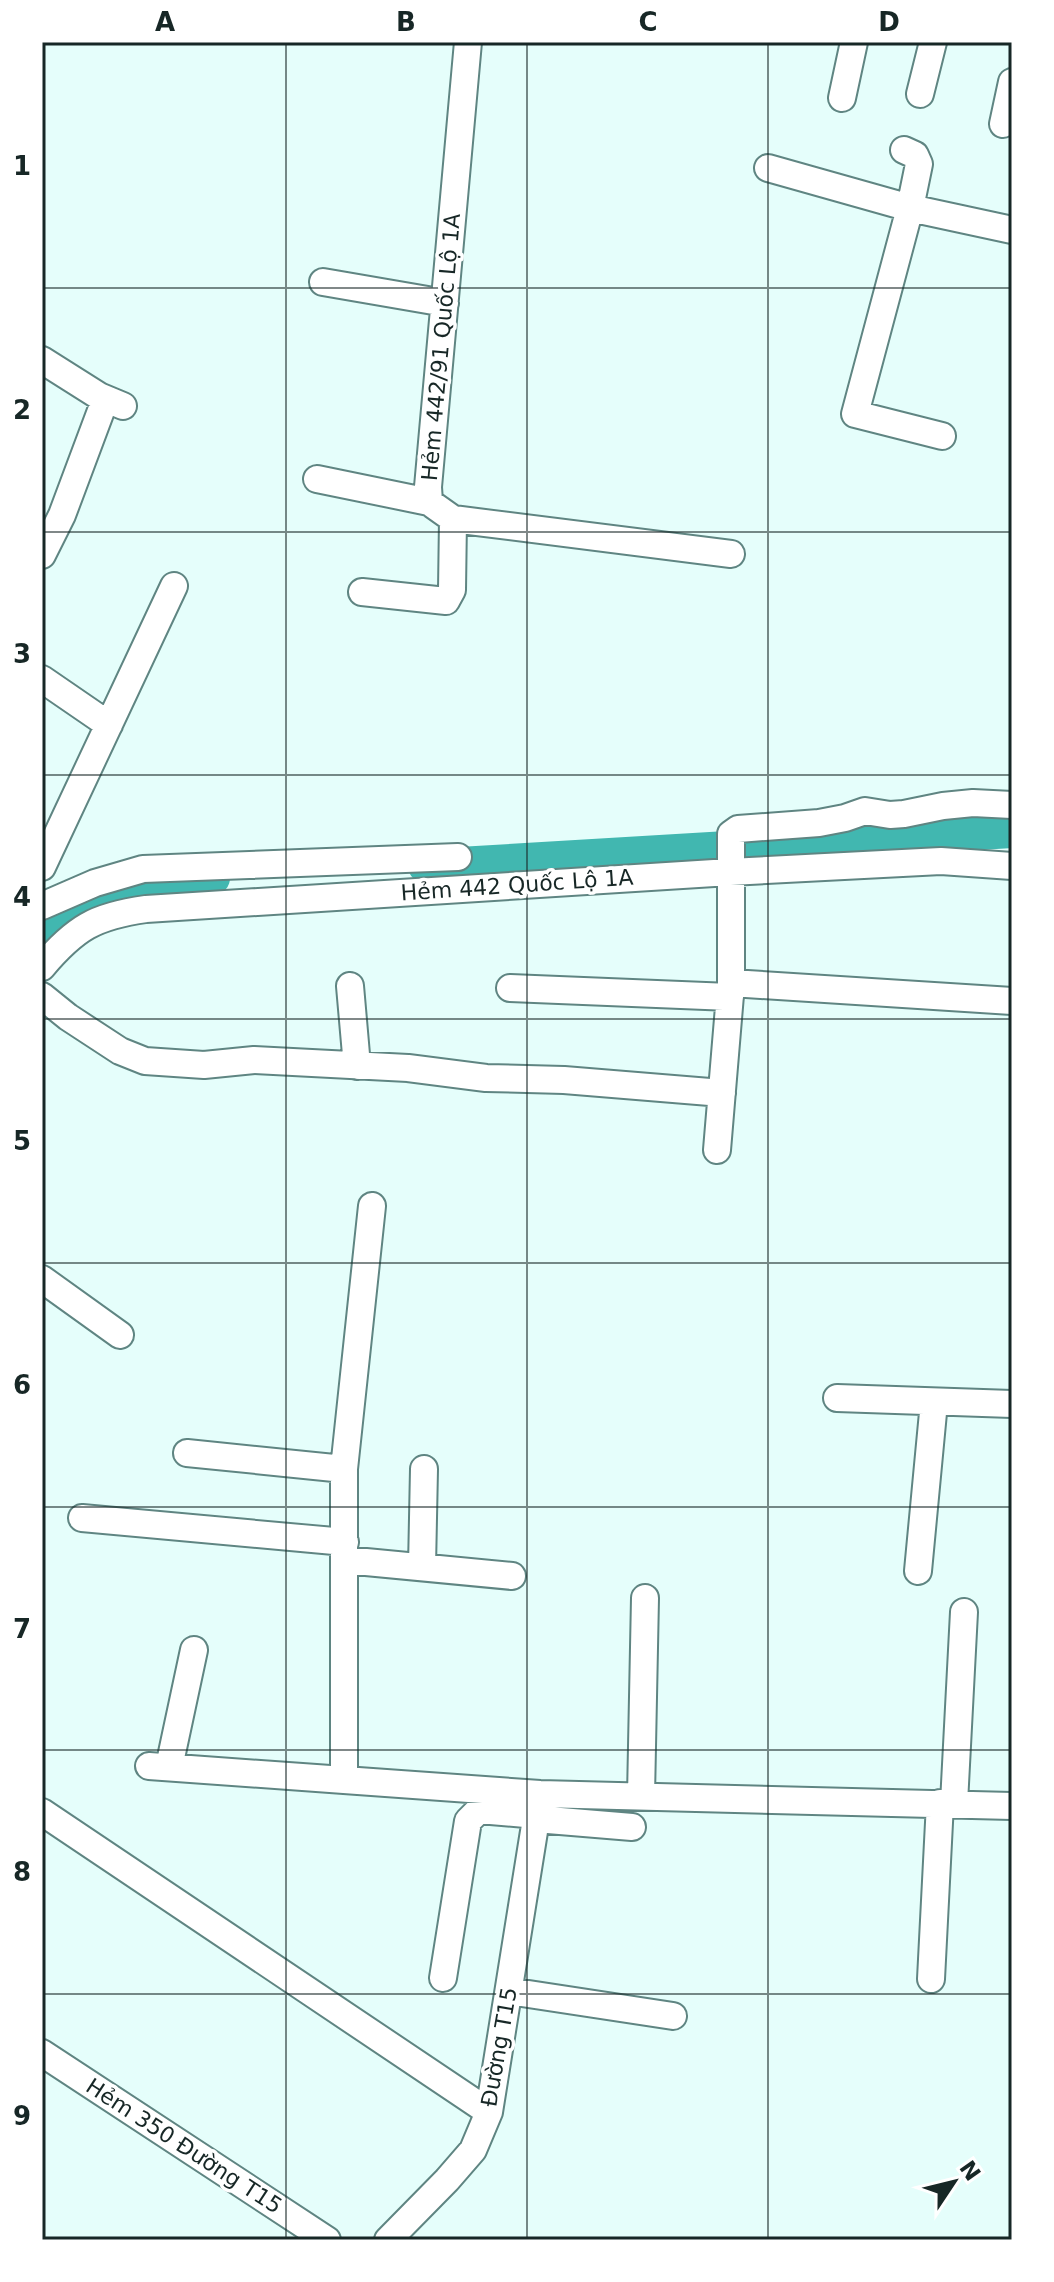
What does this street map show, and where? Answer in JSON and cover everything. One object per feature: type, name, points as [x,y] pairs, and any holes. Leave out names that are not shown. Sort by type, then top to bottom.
[{"type":"street","name":"Hẻm 442/91 Quốc Lộ 1A","points":[[453,519],[429,502],[428,487],[468,42]]},
{"type":"street","points":[[842,98],[854,42]]},
{"type":"street","points":[[920,94],[933,42]]},
{"type":"street","points":[[1003,124],[1012,82]]},
{"type":"street","points":[[904,150],[915,155],[919,164],[855,414],[942,436]]},
{"type":"street","points":[[768,168],[910,208],[1012,230]]},
{"type":"street","points":[[323,282],[445,303]]},
{"type":"street","points":[[42,360],[114,403],[42,555]]},
{"type":"street","points":[[317,479],[429,502]]},
{"type":"street","points":[[362,592],[446,601],[452,590],[453,519],[731,554]]},
{"type":"street","points":[[42,867],[174,586]]},
{"type":"street","points":[[42,679],[109,725]]},
{"type":"street","points":[[717,1150],[730,990],[731,834],[738,829],[819,823],[865,811],[890,815],[973,803],[1012,805]]},
{"type":"street","points":[[53,917],[95,883],[143,869],[458,857]]},
{"type":"street","name":"Hẻm 442 Quốc Lộ 1A","points":[[42,967],[53,917],[93,922],[118,913],[146,909],[730,859],[941,861],[1012,866]]},
{"type":"street","points":[[350,986],[357,1066]]},
{"type":"street","points":[[510,988],[730,990],[1012,1001]]},
{"type":"street","points":[[42,996],[120,1051],[145,1061],[204,1065],[254,1060],[408,1068],[486,1078],[564,1080],[722,1093]]},
{"type":"street","points":[[344,1780],[344,1469],[372,1206]]},
{"type":"street","points":[[42,1279],[120,1335]]},
{"type":"street","points":[[837,1398],[1012,1404]]},
{"type":"street","points":[[918,1571],[934,1402]]},
{"type":"street","points":[[187,1453],[344,1469]]},
{"type":"street","points":[[422,1567],[424,1469]]},
{"type":"street","points":[[82,1518],[345,1551],[422,1567],[512,1576]]},
{"type":"street","points":[[641,1796],[645,1598]]},
{"type":"street","points":[[931,1979],[964,1612]]},
{"type":"street","points":[[194,1650],[159,1766],[344,1780],[538,1809],[632,1827]]},
{"type":"street","points":[[443,1978],[468,1821],[479,1810],[538,1809],[641,1796],[1012,1806]]},
{"type":"street","name":"Đường T15","points":[[388,2240],[473,2150],[489,2112],[538,1809]]},
{"type":"street","points":[[42,1812],[489,2112]]},
{"type":"street","points":[[509,1991],[673,2016]]},
{"type":"street","name":"Hẻm 350 Đường T15","points":[[42,2053],[327,2240]]},
{"type":"waterway","points":[[425,866],[1012,831]]},
{"type":"waterway","points":[[42,949],[72,912],[95,895],[146,884],[213,878]]}]
